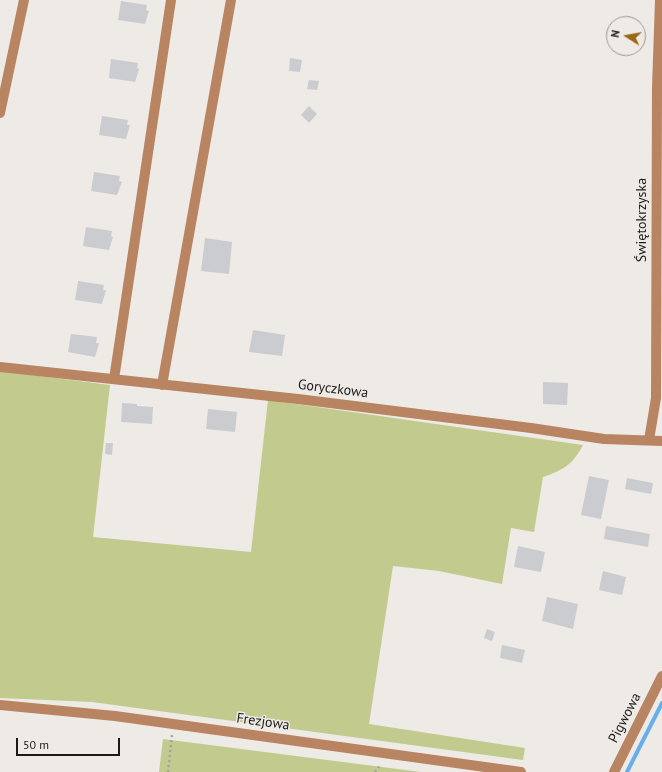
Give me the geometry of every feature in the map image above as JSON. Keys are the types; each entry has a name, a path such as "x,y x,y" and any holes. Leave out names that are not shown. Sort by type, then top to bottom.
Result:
{"street":[{"path":"0,113 24,0"},
{"path":"114,380 171,0"},
{"path":"162,385 232,0"},
{"name":"Świętokrzyska","path":"649,440 656,398 656,88 660,0"},
{"name":"Goryczkowa","path":"0,367 313,401 524,427 604,439 662,441"},
{"name":"Pigwowa","path":"614,772 662,676"},
{"name":"Frezjowa","path":"0,705 173,724 521,772"}],"path":[{"path":"168,772 173,724"}],"green space":[{"path":"0,371 110,385 93,537 251,552 268,400 583,445 567,466 557,472 543,477 534,532 511,528 502,584 439,571 393,566 369,724 525,748 523,760 92,702 0,698"},
{"path":"163,739 421,772 159,772"}],"building":[{"path":"121,1 147,5 146,10 149,11 145,24 118,20"},
{"path":"290,58 302,60 300,72 289,71"},
{"path":"111,59 138,63 137,68 139,69 135,82 109,78"},
{"path":"309,80 319,81 317,90 307,89"},
{"path":"309,106 317,114 309,123 301,115"},
{"path":"102,116 128,120 127,125 130,125 126,139 99,135"},
{"path":"94,172 120,176 119,181 122,182 117,195 91,191"},
{"path":"86,227 112,231 111,236 113,237 109,250 83,246"},
{"path":"205,238 232,242 229,274 201,271"},
{"path":"78,281 104,285 103,290 106,290 102,304 75,300"},
{"path":"253,330 285,335 282,356 249,352"},
{"path":"71,334 97,337 96,343 99,343 95,357 68,352"},
{"path":"543,382 568,383 567,405 543,404"},
{"path":"122,403 153,407 152,424 121,422"},
{"path":"208,409 237,412 235,432 206,429"},
{"path":"106,443 113,443 112,455 105,454"},
{"path":"589,476 609,480 601,519 581,515"},
{"path":"627,478 653,483 651,494 625,489"},
{"path":"606,526 650,534 648,547 604,539"},
{"path":"518,546 545,552 541,572 514,567"},
{"path":"603,571 626,577 622,595 599,590"},
{"path":"547,597 578,604 573,629 542,621"},
{"path":"487,629 495,632 492,641 484,638"},
{"path":"502,645 525,650 522,663 500,658"}],"waterway":[{"path":"627,772 662,703"}]}
